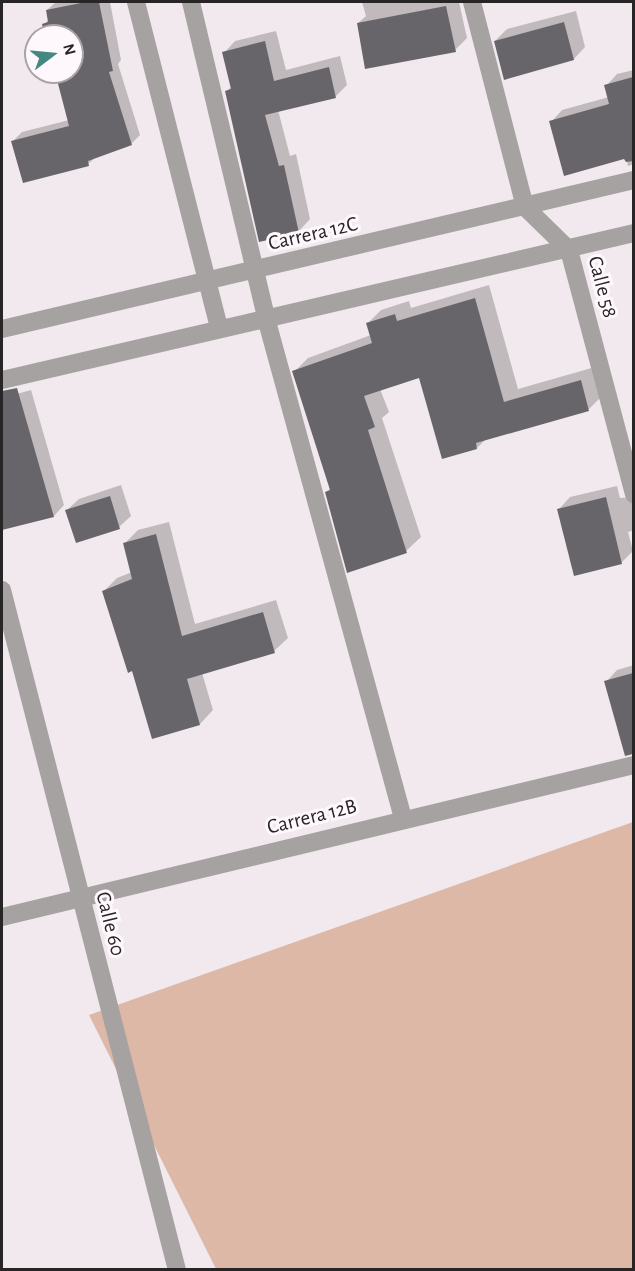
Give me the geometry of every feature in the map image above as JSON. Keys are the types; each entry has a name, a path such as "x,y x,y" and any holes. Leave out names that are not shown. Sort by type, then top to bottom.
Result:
{"street":[{"path":"136,2 219,328"},
{"path":"190,2 266,318 403,818"},
{"path":"472,2 525,207"},
{"name":"Carrera 12C","path":"2,329 633,180"},
{"name":"Calle 58","path":"525,207 569,250 633,495"},
{"path":"2,380 219,328 569,250 633,233"},
{"name":"Calle 60","path":"2,590 177,1269"},
{"name":"Carrera 12B","path":"2,917 403,818 633,765"}],"shaded area":[{"path":"633,822 633,1269 216,1269 89,1015"}],"building":[{"path":"86,2 99,2 113,71 109,72 132,145 88,161 89,166 23,183 11,141 69,126 58,84 84,84 84,24 42,24 48,22 46,10"},
{"path":"446,6 456,52 365,69 357,23"},
{"path":"564,22 574,60 504,80 494,41"},
{"path":"265,41 274,81 329,67 336,98 265,115 279,166 284,165 299,233 259,242 225,91 231,89 222,52"},
{"path":"633,77 633,161 626,162 624,159 564,176 549,121 609,104 604,85"},
{"path":"475,298 504,402 581,380 589,411 476,443 477,449 442,459 419,378 364,396 375,427 368,430 407,553 347,573 325,492 330,490 292,371 372,343 366,323 395,314 397,321"},
{"path":"17,388 54,517 2,530 2,391"},
{"path":"110,496 120,529 76,543 65,510"},
{"path":"606,497 622,564 574,576 557,509"},
{"path":"156,534 182,636 263,612 275,653 187,679 200,725 152,739 132,671 128,673 102,591 132,579 123,543"},
{"path":"633,673 633,754 625,756 604,681"}]}
